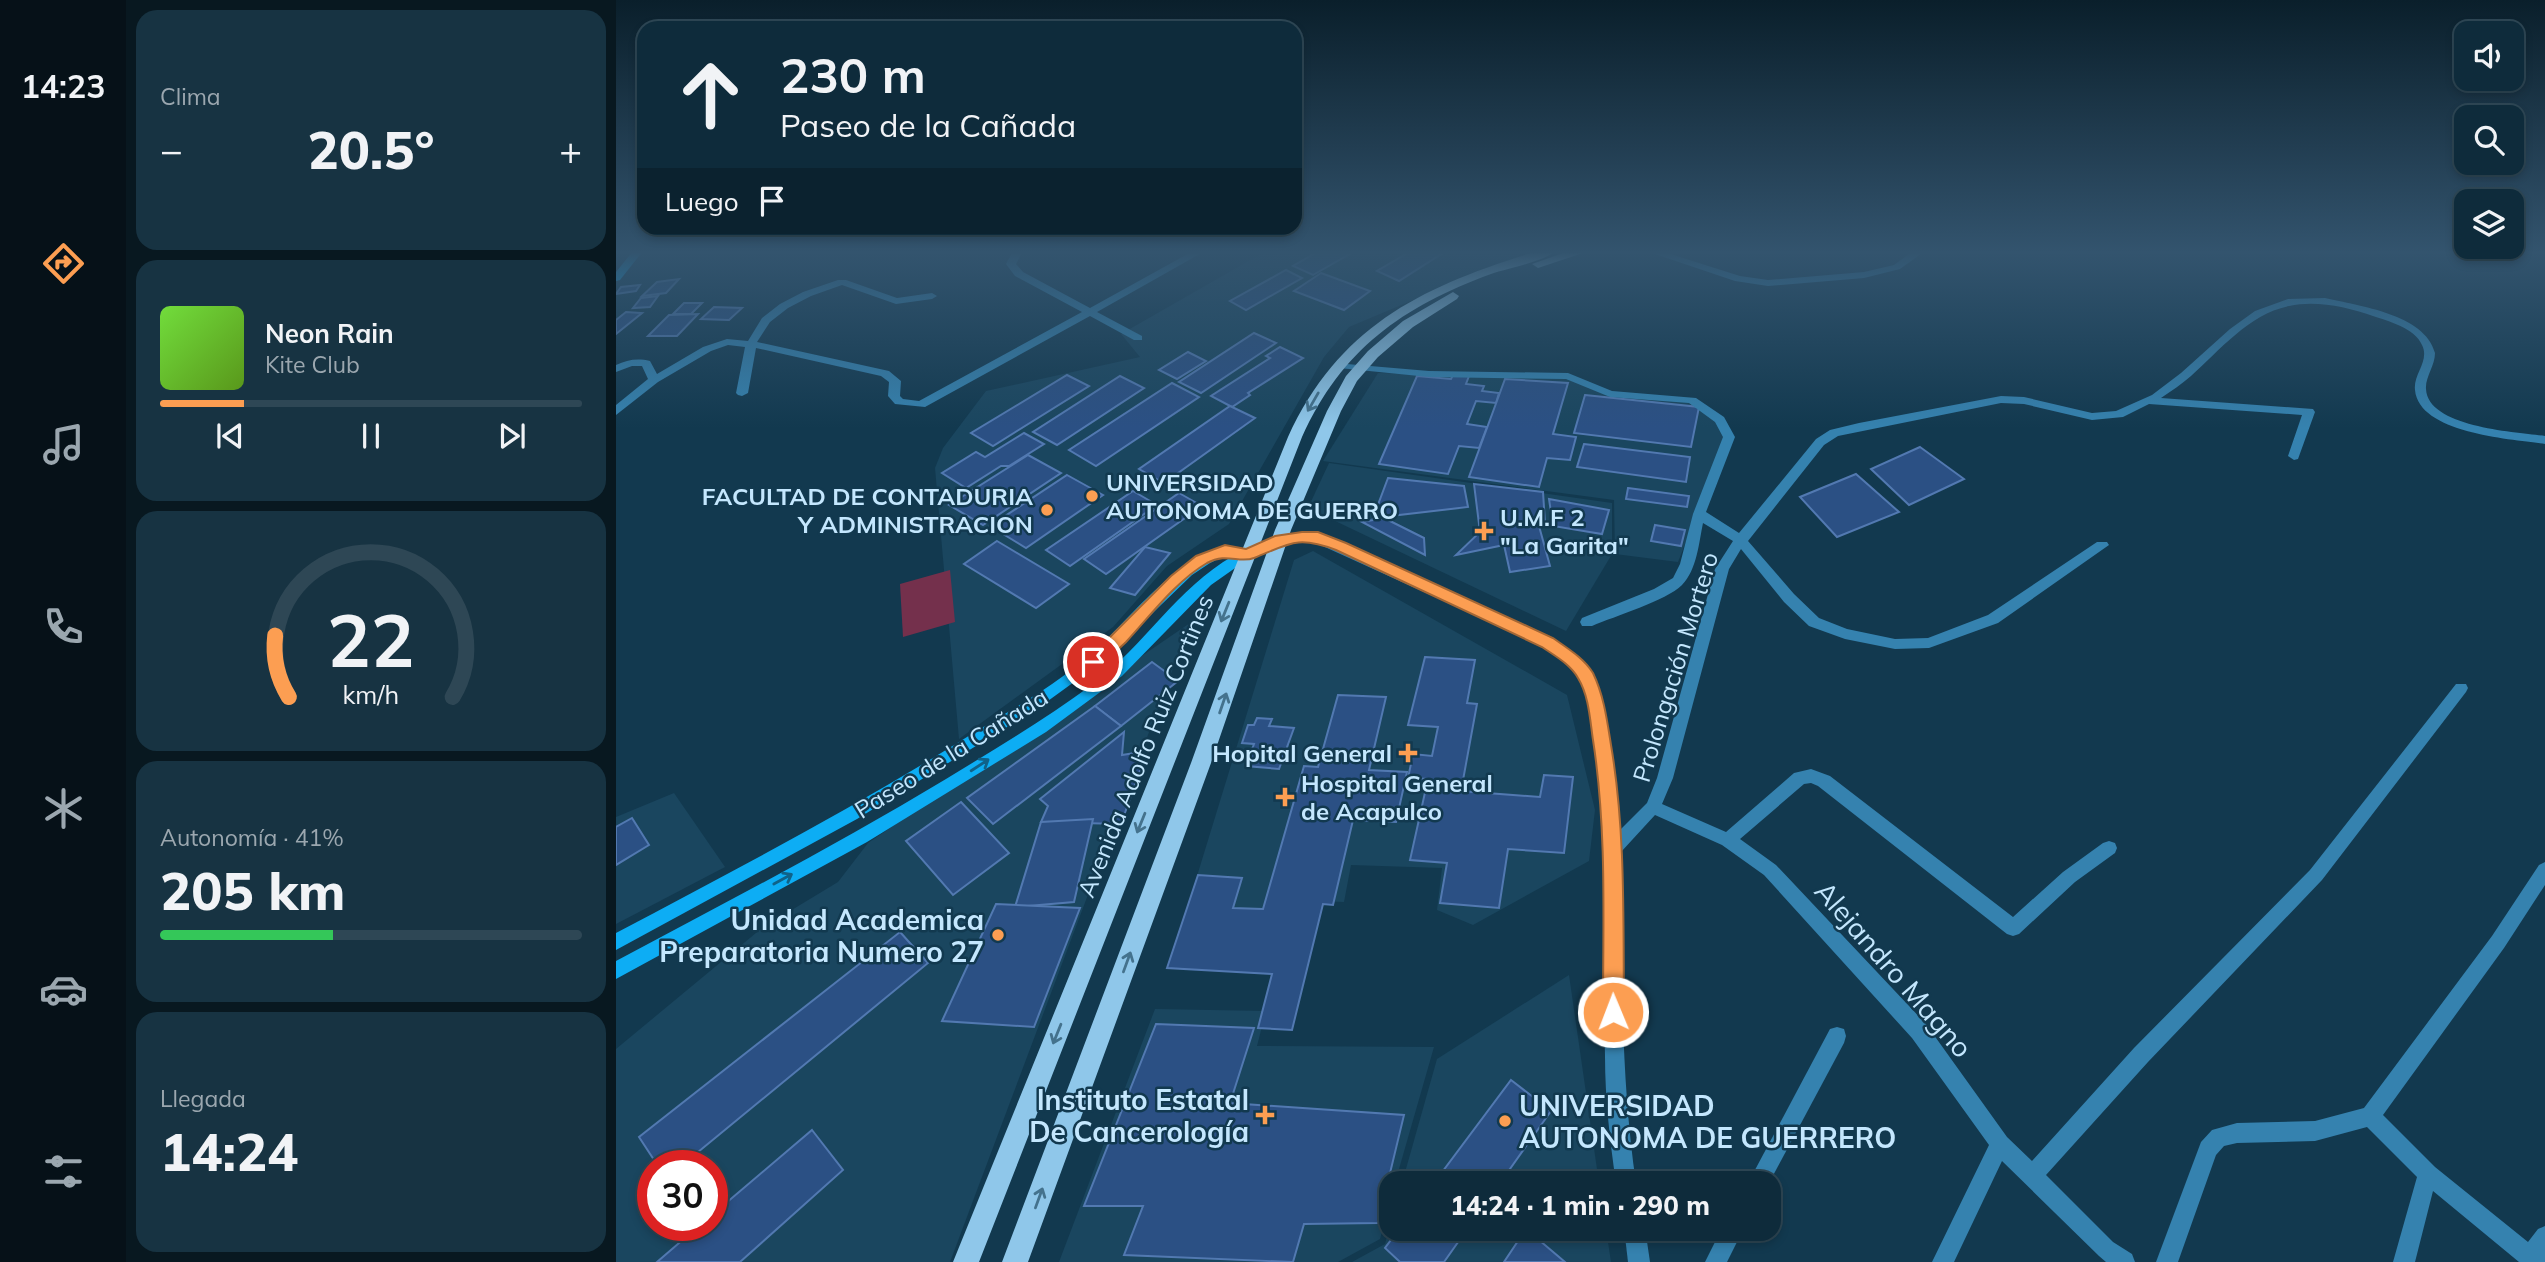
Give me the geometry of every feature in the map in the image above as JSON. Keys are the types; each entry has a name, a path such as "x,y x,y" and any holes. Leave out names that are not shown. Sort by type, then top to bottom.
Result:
{"main road":[{"name":"Avenida Adolfo Ruiz Cortines","path":"966,1262 1295,437 1312,402 1339,365 1376,330 1407,310"},
{"path":"1015,1262 1201,763 1280,539 1334,411 1360,368 1373,354 1408,324 1430,310"}],"street":[{"path":"742,393 751,344 766,320 779,310"},
{"path":"1083,310 1138,338"},
{"path":"616,411 654,380 717,344 727,342 751,344 885,373 895,381 894,396 899,402 922,405 1091,310"},
{"name":"Prolongación Mortero","path":"1613,849 1653,807 1665,778 1722,569 1741,540 1820,442 1833,433 1993,400 2025,400 2102,417 2118,415 2149,401 2183,379 2248,317 2262,310"},
{"name":"Prolongación Mortero","path":"2364,310 2416,332 2426,343 2430,354 2419,387 2421,397 2431,408 2450,421 2476,430 2545,440"},
{"path":"616,369 630,363 646,363 654,380"},
{"path":"1339,365 1429,374 1568,376 1610,394 1692,400 1720,420 1729,437 1699,514 1687,564 1678,581 1659,593 1587,622"},
{"path":"2149,401 2309,412 2294,456"},
{"path":"1699,514 1741,540 1789,598 1814,622 1845,634 1895,644 1928,643 1993,619 2102,545"},
{"path":"1248,554 1280,539 1318,538 1536,637 1569,657 1585,674 1595,700 1605,762 1613,849 1614,1058 1624,1171"},
{"name":"Paseo de la Cañada","path":"616,942 811,838 952,755 1078,673 1107,651 1176,580 1201,559 1225,551 1248,554"},
{"name":"Paseo de la Cañada","path":"616,970 954,782 1086,696 1123,668 1219,570 1248,554"},
{"path":"2033,1174 2141,1055 2316,875 2461,688"},
{"path":"1728,840 1800,778 1811,776 1824,781 2013,928 2069,877 2109,848"},
{"name":"Alejandro Magno","path":"1653,807 1728,840 1770,870 1919,1031 2000,1143 2106,1249 2124,1262"},
{"path":"2167,1262 2208,1149 2219,1137 2236,1133 2315,1131 2371,1116 2498,942 2545,870"},
{"path":"1764,1171 1837,1036"},
{"path":"2371,1116 2428,1174 2533,1260 2545,1236"},
{"path":"1943,1262 2000,1143"},
{"path":"2404,1262 2428,1174"},
{"path":"1636,1241 1639,1262"},
{"path":"1716,1262 1727,1241"}],"shaded area":[{"name":"UNIVERSIDAD AUTONOMA DE GUERRO","path":"1163,310 1390,310 1349,327 1324,357 1229,524 1167,566 1113,627 959,739 935,468 943,448 986,391 1140,357 1121,334"},
{"path":"1378,373 1567,377 1609,396 1692,402 1718,420 1727,438 1678,562 1615,554 1614,500 1323,461"},
{"name":"U.M.F 2 \"La Garita\"","path":"1329,463 1612,503 1612,554 1566,631 1308,508"},
{"name":"Hopital General","path":"1313,551 1567,695 1595,810 1589,861 1473,925 1437,910 1442,868 1351,865 1344,902 1318,901 1298,956 1174,951 1294,560"},
{"path":"950,570 955,622 903,637 900,584"},
{"path":"1190,623 950,1262 616,1262 616,1049 762,928 838,882 868,843"},
{"path":"674,793 725,867 616,924 616,817"},
{"name":"UNIVERSIDAD AUTONOMA DE GUERRERO","path":"1569,975 1597,1171 1405,1171 1437,1059"},
{"name":"Instituto Estatal De Cancerología","path":"1155,1009 1266,1011 1257,1046 1434,1047 1398,1171 1379,1171 1379,1240 1338,1262 1059,1262"},
{"path":"1386,1241 1608,1241 1611,1262 1352,1262 1385,1244"}],"building":[{"path":"677,310 695,310 691,314 673,314"},
{"path":"711,310 740,310 729,320 701,319"},
{"path":"626,312 642,313 616,334 616,320"},
{"path":"698,314 677,336 648,336 669,315"},
{"path":"1254,333 1276,343 1201,393 1179,382"},
{"path":"1280,347 1303,358 1248,393 1250,395 1232,407 1211,396 1270,358 1266,356"},
{"path":"1188,352 1206,361 1177,379 1159,370"},
{"name":"FACULTAD DE CONTADURIA Y ADMINISTRACION","path":"1067,375 1089,386 993,446 971,433"},
{"path":"1453,375 1469,376 1466,384 1484,386 1482,391 1499,393 1496,403 1476,401 1467,424 1487,427 1479,448 1459,446 1448,474 1379,464 1417,376 1451,379"},
{"name":"FACULTAD DE CONTADURIA Y ADMINISTRACION","path":"1120,376 1144,388 1057,445 1033,432"},
{"path":"1505,379 1568,383 1553,434 1576,437 1570,460 1547,458 1539,487 1469,477"},
{"name":"FACULTAD DE CONTADURIA Y ADMINISTRACION","path":"1172,383 1199,397 1096,466 1069,450"},
{"path":"1585,395 1699,407 1691,447 1574,433"},
{"path":"1230,406 1255,418 1164,483 1139,469"},
{"name":"FACULTAD DE CONTADURIA Y ADMINISTRACION","path":"1024,433 1044,444 966,488 942,473 976,452 985,457"},
{"path":"1584,444 1690,457 1686,482 1577,467"},
{"path":"1920,447 1964,479 1909,505 1871,469"},
{"name":"FACULTAD DE CONTADURIA Y ADMINISTRACION","path":"1028,455 1061,473 983,525 949,505"},
{"path":"1856,474 1899,512 1837,537 1800,497"},
{"name":"FACULTAD DE CONTADURIA Y ADMINISTRACION","path":"1067,475 1103,495 1026,548 990,526"},
{"path":"1388,478 1464,486 1468,507 1373,518"},
{"path":"1474,484 1543,492 1545,523 1539,526 1550,566 1510,572 1504,545 1456,555 1480,532"},
{"path":"1628,488 1689,496 1687,507 1626,499"},
{"name":"FACULTAD DE CONTADURIA Y ADMINISTRACION","path":"1133,491 1157,505 1070,566 1046,550"},
{"name":"FACULTAD DE CONTADURIA Y ADMINISTRACION","path":"1179,493 1202,506 1106,574 1084,559"},
{"path":"1549,499 1609,510 1602,534 1553,526"},
{"path":"1384,518 1424,538 1425,555 1362,522"},
{"path":"1655,525 1685,530 1681,546 1651,541"},
{"name":"FACULTAD DE CONTADURIA Y ADMINISTRACION","path":"997,541 1069,584 1036,608 964,564"},
{"path":"1145,547 1170,553 1135,595 1110,588"},
{"path":"1425,657 1475,660 1467,703 1477,704 1461,791 1540,797 1544,775 1573,777 1564,853 1508,849 1499,908 1440,903 1447,863 1410,860 1428,779 1408,778 1413,754 1432,756 1438,727 1408,725"},
{"path":"1152,662 1178,681 1121,726 1095,706"},
{"path":"1338,695 1386,697 1369,770 1407,772 1396,822 1353,820 1333,905 1323,904 1292,1030 1258,1028 1272,974 1167,968 1198,875 1242,878 1233,908 1263,909 1304,766 1318,767"},
{"path":"1095,706 1121,726 993,824 967,798"},
{"path":"1257,718 1272,719 1269,726 1294,728 1279,769 1246,766 1254,744 1242,743 1248,725 1254,725"},
{"path":"1124,732 1122,755 1147,751 1121,824 1041,822 1048,806 1040,799"},
{"path":"961,802 1009,853 953,895 906,841"},
{"path":"632,818 649,845 616,865 616,827"},
{"path":"1093,819 1074,902 1015,907 1041,822"},
{"path":"996,904 1080,908 1034,1027 942,1021"},
{"path":"900,932 928,963 700,1150 648,1150 639,1137"},
{"name":"Instituto Estatal De Cancerología","path":"1156,1024 1254,1028 1230,1103 1404,1115 1391,1171 1379,1171 1378,1223 1304,1224 1293,1262 1124,1255 1143,1206 1084,1206"},
{"path":"1511,1080 1551,1111 1508,1171 1443,1171"},
{"path":"812,1130 843,1170 740,1262 657,1262 681,1241 728,1241 728,1201"},
{"path":"1390,1241 1459,1241 1444,1262 1400,1262 1385,1248"},
{"path":"1518,1241 1540,1241 1565,1262 1504,1262"}],"place":[{"name":"UNIVERSIDAD AUTONOMA DE GUERRO","path":"1092,496"},
{"name":"FACULTAD DE CONTADURIA Y ADMINISTRACION","path":"1047,510"},
{"name":"U.M.F 2 \"La Garita\"","path":"1484,531"},
{"name":"Hopital General","path":"1408,753"},
{"name":"Hospital General de Acapulco","path":"1285,797"},
{"name":"Unidad Academica Preparatoria Numero 27","path":"998,935"},
{"name":"Instituto Estatal De Cancerología","path":"1265,1115"},
{"name":"UNIVERSIDAD AUTONOMA DE GUERRERO","path":"1505,1121"}],"route":[{"path":"1093,662 1201,559 1225,551 1248,554 1280,539 1302,537 1318,538 1341,547 1548,642 1569,657 1585,674 1595,700 1605,762 1613,849 1613,1012"}]}
